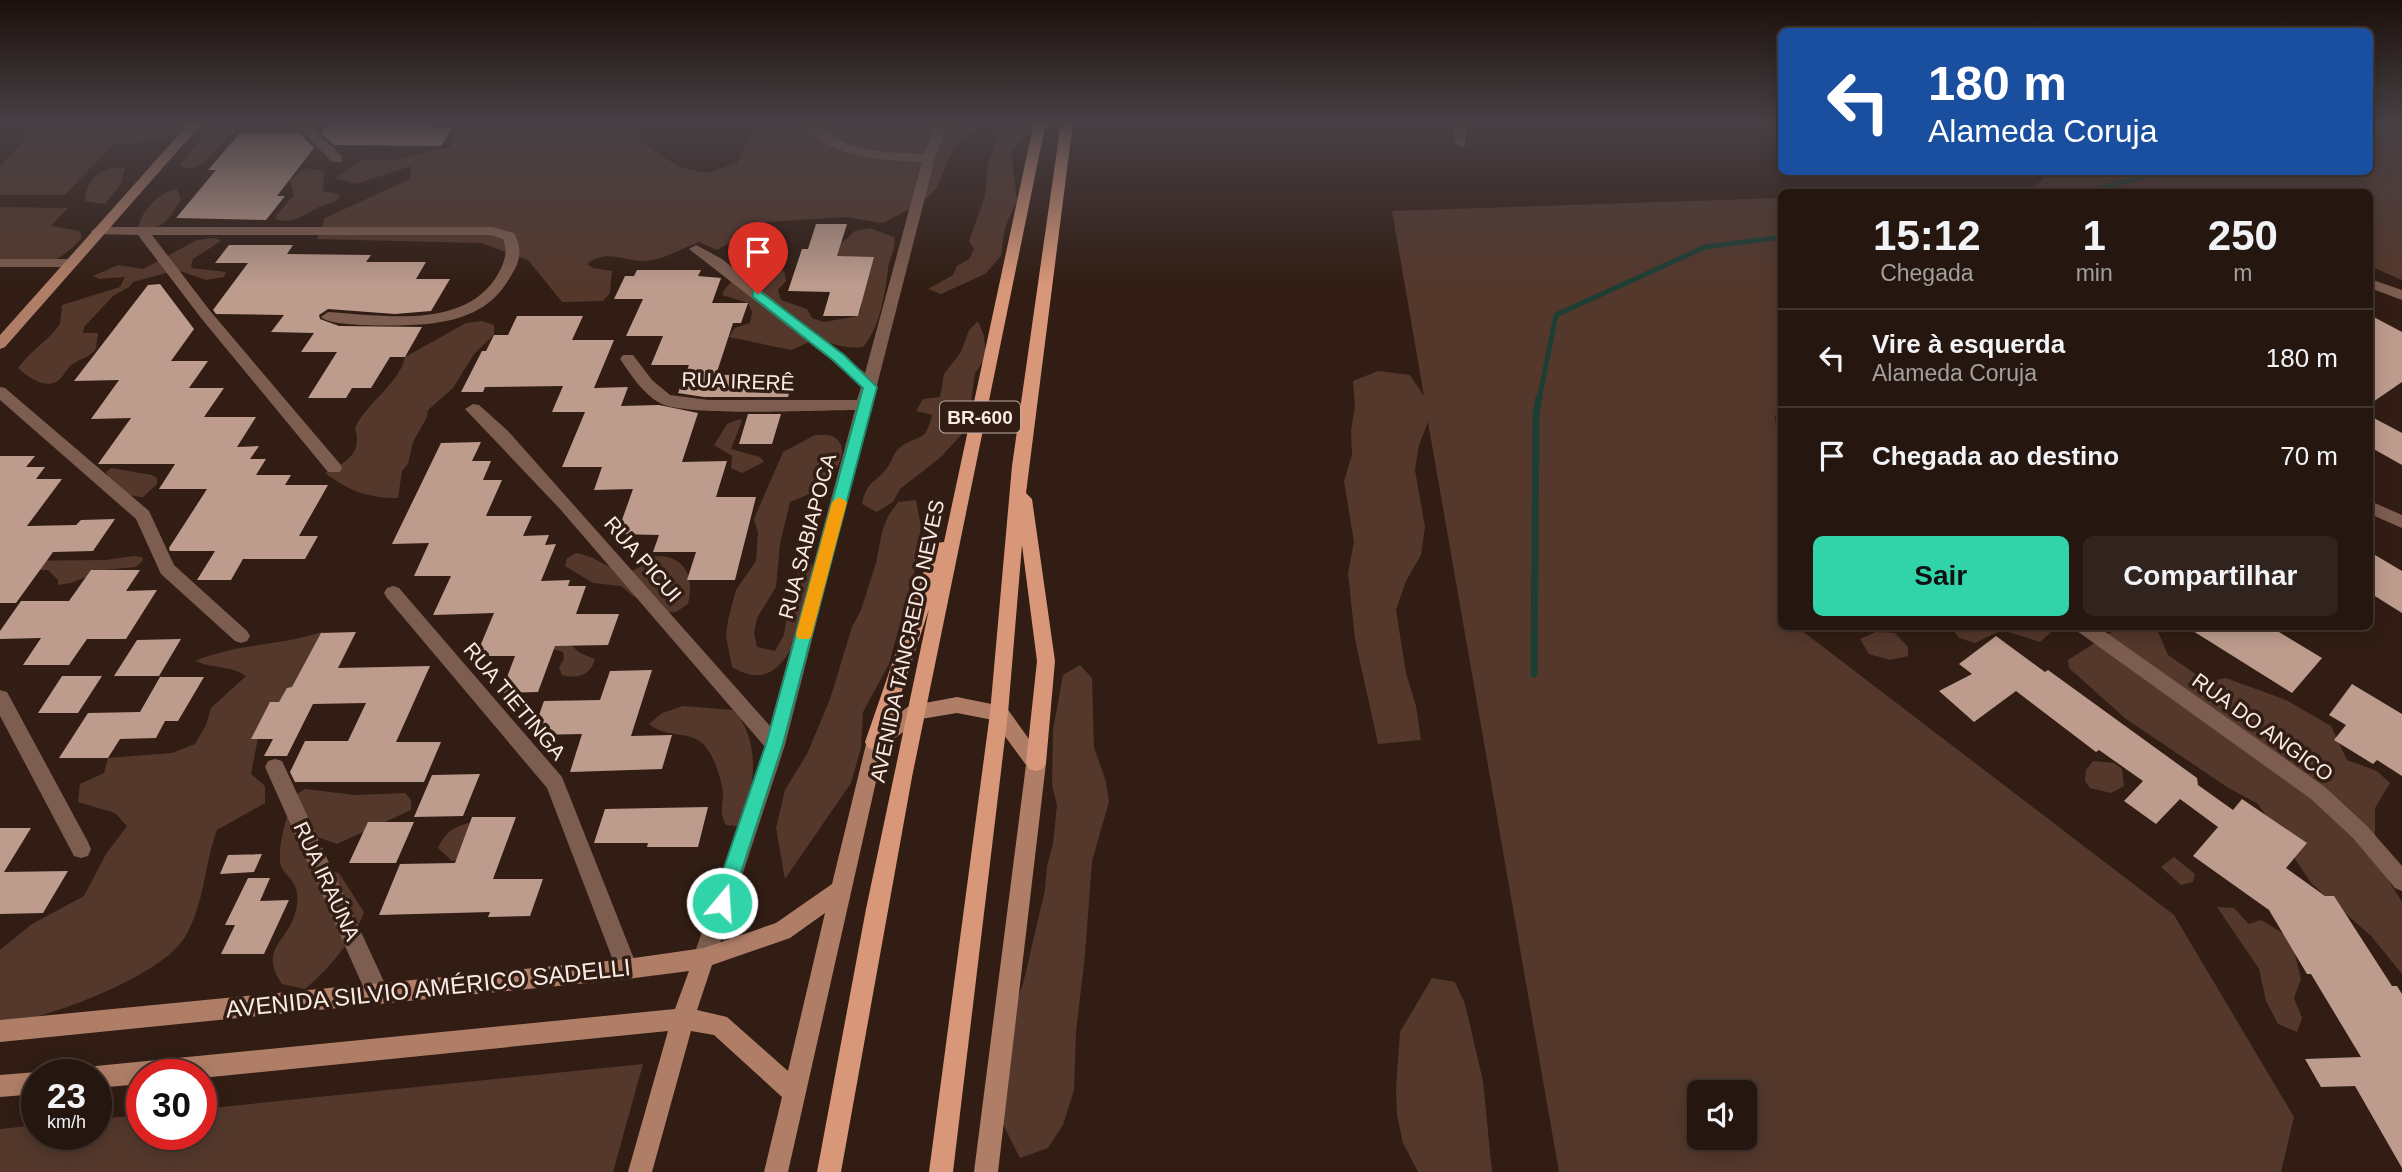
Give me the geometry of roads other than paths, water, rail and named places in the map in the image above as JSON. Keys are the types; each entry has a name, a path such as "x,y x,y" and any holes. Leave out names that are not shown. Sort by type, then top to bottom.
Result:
{"main road":[{"path":"0,344 147,177"},
{"name":"AVENIDA TANCREDO NEVES","path":"829,1172 916,712 1029,177"},
{"name":"BR-600","path":"941,1172 999,713 1020,466 1060,177"},
{"path":"986,1172 1046,661 1020,466"},
{"path":"776,1172 875,742 968,468"},
{"path":"875,742 916,712 957,705 999,713 1036,762"},
{"name":"AVENIDA SILVIO AMÉRICO SADELLI","path":"0,1031 627,969 704,958 782,931 839,891"},
{"path":"640,1172 683,1018 704,958"},
{"path":"112,1075 683,1018 719,1026 796,1094"},
{"path":"0,1086 21,1084"}],"street":[{"name":"RUA SABIAPOCA","path":"704,958 775,744 924,177"},
{"path":"98,231 466,230 492,231 509,236 514,245 512,261 502,282 478,305 450,316 414,320 328,317"},
{"path":"143,232 206,315 334,468"},
{"path":"696,249 717,262 839,358 870,387"},
{"path":"0,263 70,263"},
{"path":"2373,284 2402,295"},
{"name":"RUA IRERÊ","path":"628,359 647,384 666,400 708,405 865,405"},
{"path":"0,392 143,515 167,569 242,636"},
{"name":"RUA PICUI","path":"473,409 502,435 566,505 775,744"},
{"path":"2373,508 2402,522"},
{"name":"RUA TIETINGA","path":"393,593 555,783 627,969"},
{"name":"RUA DO ANGICO","path":"2089,630 2318,793 2360,832 2402,881"},
{"path":"0,698 82,849"},
{"name":"RUA IRAÚNA","path":"275,767 378,994"}],"waterway":[{"path":"2098,189 2145,177"},
{"path":"1539,400 1556,315 1705,247 1778,238"},
{"path":"1534,674 1536,414 1539,398"}]}
